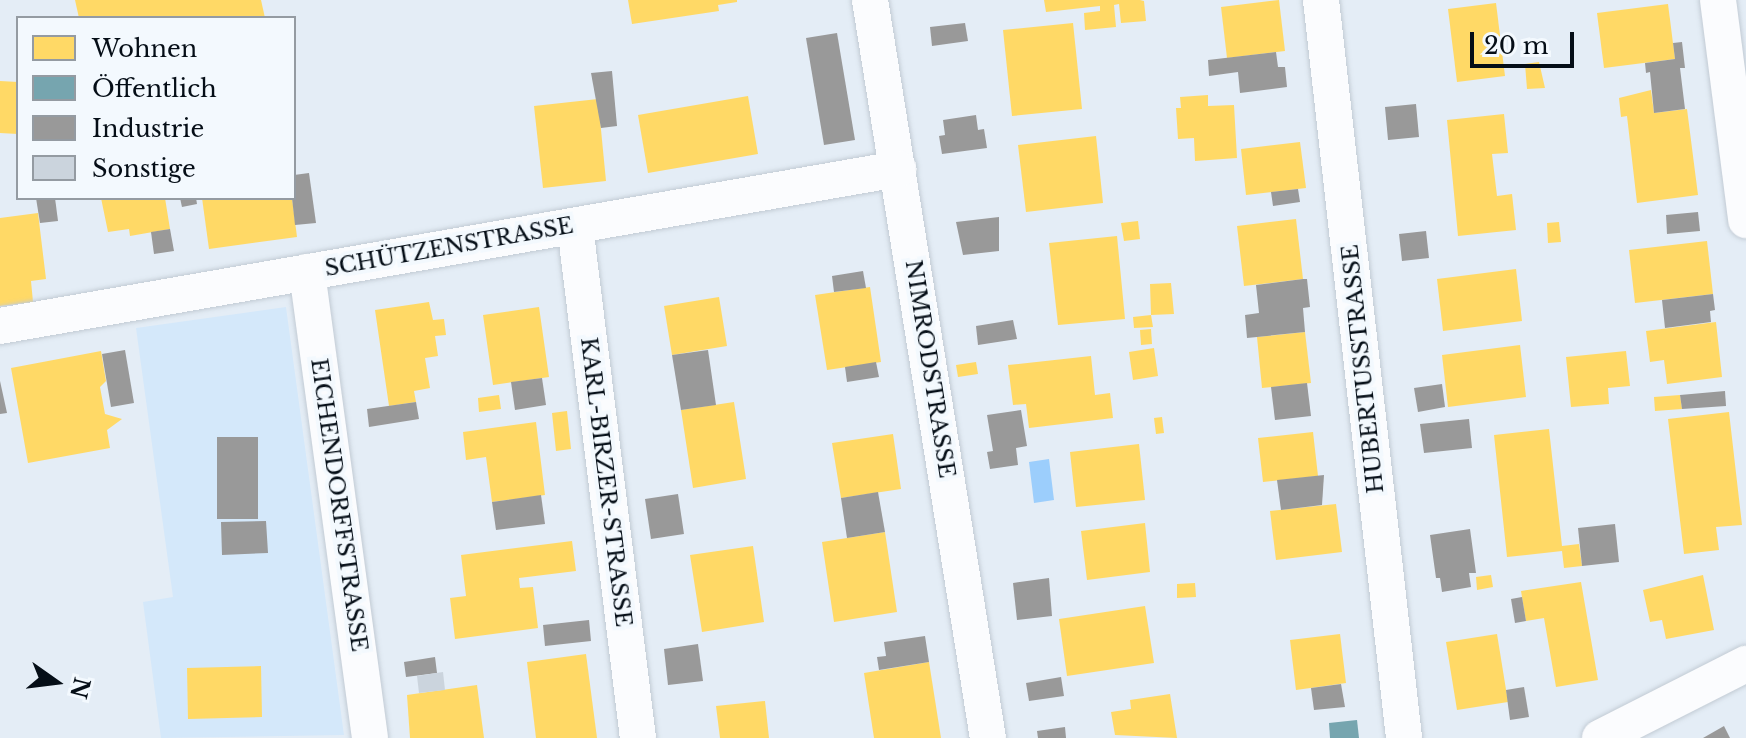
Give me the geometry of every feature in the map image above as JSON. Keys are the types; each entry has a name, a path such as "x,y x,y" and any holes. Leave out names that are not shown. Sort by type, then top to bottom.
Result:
{"street":[{"name":"NIMRODSTRASSE","path":"870,0 988,738"},
{"name":"HUBERTUSSTRASSE","path":"1321,0 1404,738"},
{"path":"1718,0 1746,220"},
{"name":"SCHÜTZENSTRASSE","path":"0,326 898,169"},
{"name":"KARL-BIRZER-STRASSE","path":"575,226 638,738"},
{"name":"EICHENDORFFSTRASSE","path":"307,272 370,738"},
{"path":"1600,738 1746,664"}],"shaded area":[{"path":"286,307 344,735 161,738 143,602 173,597 136,328"}],"water":[{"path":"1049,459 1054,500 1034,503 1029,462"}],"building: Wohnen":[{"path":"75,0 261,0 265,16 79,16"},
{"path":"628,0 737,2 718,5 719,11 632,24"},
{"path":"1044,0 1140,0 1144,1 1146,21 1121,23 1119,4 1114,5 1116,27 1085,30 1084,13 1100,11 1100,6 1046,12"},
{"path":"1279,0 1285,51 1227,58 1221,7"},
{"path":"1496,3 1505,76 1457,82 1448,9"},
{"path":"1668,4 1675,59 1604,68 1597,13"},
{"path":"1073,23 1082,109 1012,116 1003,30"},
{"path":"1539,62 1545,88 1527,89 1525,64"},
{"path":"0,81 16,82 16,134 0,133"},
{"path":"1651,90 1654,113 1687,109 1698,195 1637,203 1627,116 1621,117 1619,98"},
{"path":"1208,95 1208,106 1234,105 1237,158 1195,161 1194,138 1178,139 1176,108 1181,108 1180,97"},
{"path":"748,96 758,154 648,173 638,115"},
{"path":"598,99 606,181 543,188 534,106"},
{"path":"1504,114 1508,153 1492,154 1497,196 1512,194 1516,230 1458,236 1447,120"},
{"path":"1096,136 1103,203 1026,212 1018,145"},
{"path":"1300,142 1306,188 1246,195 1241,149"},
{"path":"101,200 165,200 170,229 130,236 129,229 108,232"},
{"path":"202,200 292,200 297,237 209,249"},
{"path":"38,213 46,279 31,281 33,302 0,306 0,218"},
{"path":"1296,219 1303,279 1244,286 1237,226"},
{"path":"1138,221 1140,239 1124,241 1121,223"},
{"path":"1559,222 1561,242 1548,243 1547,223"},
{"path":"1117,236 1125,319 1058,325 1049,243"},
{"path":"1707,241 1713,294 1635,303 1629,250"},
{"path":"1516,269 1522,321 1443,331 1437,279"},
{"path":"1171,283 1174,314 1151,315 1150,284"},
{"path":"870,287 881,362 827,370 815,295"},
{"path":"719,297 727,346 672,355 664,306"},
{"path":"429,302 433,320 444,319 446,335 435,336 438,356 425,358 430,388 414,391 416,402 389,406 375,310"},
{"path":"539,307 549,377 493,385 483,315"},
{"path":"1151,315 1153,327 1134,328 1133,317"},
{"path":"1716,322 1722,377 1667,384 1664,360 1650,362 1646,331"},
{"path":"1151,329 1152,344 1141,345 1140,330"},
{"path":"1305,332 1311,383 1262,388 1257,337"},
{"path":"1520,345 1526,397 1448,407 1442,355"},
{"path":"1154,348 1158,376 1133,380 1129,352"},
{"path":"101,351 106,381 100,387 105,414 122,419 107,430 110,448 28,463 11,368"},
{"path":"1626,351 1630,386 1608,388 1609,404 1571,407 1566,357"},
{"path":"1091,356 1095,395 1110,393 1113,418 1029,428 1026,404 1013,405 1008,365"},
{"path":"976,362 978,374 958,377 956,365"},
{"path":"499,395 501,409 479,412 478,398"},
{"path":"1680,395 1682,409 1655,411 1654,397"},
{"path":"734,402 746,479 693,488 681,410"},
{"path":"567,411 571,449 556,451 552,413"},
{"path":"1729,412 1742,525 1716,527 1719,550 1684,554 1668,419"},
{"path":"1162,417 1164,433 1156,434 1154,418"},
{"path":"536,422 545,495 492,502 486,457 466,460 463,432"},
{"path":"1549,429 1562,546 1579,544 1582,566 1564,568 1562,551 1507,557 1494,435"},
{"path":"1313,432 1318,476 1263,482 1258,438"},
{"path":"893,434 901,489 841,498 832,443"},
{"path":"1139,444 1145,500 1076,507 1070,452"},
{"path":"1336,504 1342,552 1276,560 1270,511"},
{"path":"1145,523 1150,572 1087,580 1081,531"},
{"path":"885,532 897,612 834,622 822,542"},
{"path":"572,541 576,571 519,578 520,588 533,587 538,628 455,639 450,598 466,596 461,555"},
{"path":"753,546 764,622 702,632 690,555"},
{"path":"1491,575 1493,587 1477,590 1476,577"},
{"path":"1703,575 1714,630 1666,639 1662,620 1650,622 1643,590"},
{"path":"1581,582 1598,680 1556,687 1544,618 1526,621 1521,591"},
{"path":"1195,583 1196,597 1177,598 1177,584"},
{"path":"1145,606 1154,663 1067,676 1059,619"},
{"path":"1340,634 1346,683 1296,690 1290,640"},
{"path":"1497,634 1508,702 1457,710 1446,642"},
{"path":"586,654 597,738 536,738 527,662"},
{"path":"929,662 941,738 874,738 864,673"},
{"path":"261,666 262,717 188,719 187,668"},
{"path":"477,685 484,738 410,738 407,695"},
{"path":"1170,694 1177,738 1115,735 1111,712 1131,709 1130,700"},
{"path":"765,701 769,738 720,738 716,706"}],"building: Öffentlich":[{"path":"1357,720 1359,738 1330,738 1329,723"}],"building: Industrie":[{"path":"965,23 968,41 932,46 930,27"},
{"path":"837,33 855,140 824,145 806,38"},
{"path":"1682,42 1685,68 1680,68 1685,109 1654,113 1650,72 1646,73 1645,63 1675,59 1673,43"},
{"path":"1276,52 1278,67 1285,67 1287,87 1240,93 1238,72 1209,76 1208,60"},
{"path":"612,71 617,126 601,128 591,73"},
{"path":"1416,104 1419,137 1388,140 1385,107"},
{"path":"976,115 978,130 984,129 987,148 942,154 939,136 945,135 943,120"},
{"path":"309,173 316,223 295,225 292,200 296,200 296,175"},
{"path":"1298,189 1300,202 1273,206 1271,192"},
{"path":"36,200 55,200 58,221 40,223"},
{"path":"180,200 196,200 197,204 182,207"},
{"path":"1698,212 1700,231 1667,234 1666,215"},
{"path":"999,217 999,251 963,255 956,222"},
{"path":"170,229 174,251 154,254 151,232"},
{"path":"1426,231 1429,258 1402,261 1399,234"},
{"path":"863,271 866,288 834,292 832,276"},
{"path":"1307,279 1310,307 1303,308 1305,332 1247,338 1245,315 1259,313 1256,285"},
{"path":"1713,294 1715,310 1710,311 1711,322 1665,328 1662,300"},
{"path":"1013,320 1017,339 978,345 976,326"},
{"path":"125,350 134,403 111,407 102,354"},
{"path":"708,350 716,405 681,410 672,355"},
{"path":"876,362 879,377 847,382 845,367"},
{"path":"542,378 546,405 515,410 511,382"},
{"path":"0,381 7,413 0,414"},
{"path":"1307,383 1311,416 1275,420 1271,387"},
{"path":"1442,384 1445,407 1418,412 1414,388"},
{"path":"1725,391 1726,406 1682,409 1680,395"},
{"path":"416,402 419,419 369,427 367,409"},
{"path":"1021,410 1027,446 1016,448 1018,465 990,469 987,452 993,451 987,415"},
{"path":"1469,419 1472,448 1424,453 1420,424"},
{"path":"217,437 258,437 258,519 217,519"},
{"path":"1324,475 1322,505 1281,510 1277,480"},
{"path":"878,492 885,532 847,538 841,498"},
{"path":"678,494 684,534 651,539 645,499"},
{"path":"541,495 545,524 496,530 492,502"},
{"path":"266,521 268,553 222,555 221,522"},
{"path":"1615,524 1619,562 1582,566 1578,528"},
{"path":"1470,529 1476,573 1469,573 1471,587 1442,592 1440,578 1436,578 1430,535"},
{"path":"1049,578 1052,616 1017,620 1013,583"},
{"path":"1522,597 1526,621 1515,623 1511,599"},
{"path":"589,620 591,641 545,646 543,625"},
{"path":"925,636 929,662 879,670 877,657 886,656 884,642"},
{"path":"698,644 703,681 668,685 664,649"},
{"path":"435,657 437,673 406,677 404,662"},
{"path":"1061,677 1064,696 1029,701 1026,683"},
{"path":"1341,684 1345,707 1314,710 1311,688"},
{"path":"1524,687 1529,717 1510,720 1506,690"},
{"path":"1724,726 1730,738 1703,738"},
{"path":"1065,727 1066,738 1038,738 1037,731"}],"building: Sonstige":[{"path":"443,672 445,690 419,693 417,676"}]}
